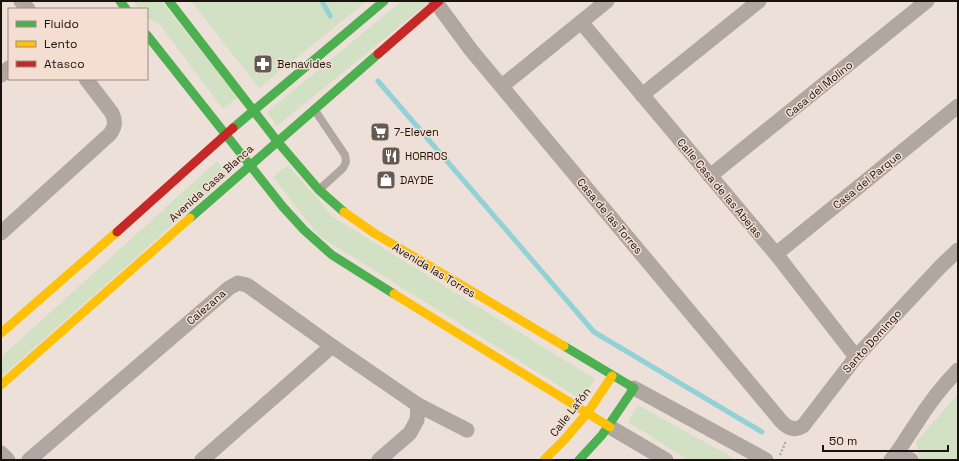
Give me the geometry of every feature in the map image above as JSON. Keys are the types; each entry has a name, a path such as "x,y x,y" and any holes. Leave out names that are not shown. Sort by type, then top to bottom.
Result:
{"street":[{"name":"Avenida las Torres","path":"169,1 277,141 319,190 337,206 374,233 612,376 766,460"},
{"path":"1,333 253,110 384,1"},
{"path":"502,86 607,1"},
{"path":"642,95 759,1"},
{"name":"Casa del Molino","path":"710,176 927,1"},
{"name":"Casa de las Torres","path":"437,2 471,50 781,421 788,427"},
{"name":"Avenida Casa Blanca","path":"1,385 437,2"},
{"name":"Calle Casa de las Abejas","path":"581,22 776,254 856,357"},
{"path":"148,36 226,134 249,166 304,230 332,255 451,330 666,460"},
{"path":"1,233 110,134 114,128 115,120 112,113 87,80"},
{"name":"Casa del Parque","path":"776,254 958,106"},
{"name":"Santo Domingo","path":"788,427 798,428 803,426 856,357 940,267 958,250"},
{"name":"Calezana","path":"29,460 229,288 238,283 247,285 418,405 467,430"},
{"path":"202,460 332,346"},
{"path":"900,458 929,404 947,381 958,370"},
{"name":"Calle Lafón","path":"544,460 564,440 588,412 612,376"},
{"path":"579,460 610,427 634,388"},
{"path":"379,460 410,433 417,420 418,405"},
{"path":"1,453 8,460"}],"lane":[{"path":"314,109 345,155 346,162 343,168 319,190"}],"green space":[{"path":"133,1 161,1 238,97 223,109 161,26 148,18 148,8 138,8"},
{"path":"191,1 367,1 259,88"},
{"path":"402,1 425,1 427,4 277,126 267,112"},
{"path":"217,161 229,175 1,377 1,357"},
{"path":"288,165 333,217 595,379 582,400 319,236 273,177"},
{"path":"958,394 958,460 919,459 916,442"},
{"path":"638,405 737,460 688,460 628,422"}],"waterway":[{"path":"322,1 330,16"},
{"path":"378,81 594,332 762,432"}],"traffic: fast":[{"path":"120,1 125,8"},
{"path":"169,1 277,141 319,190 344,212"},
{"path":"233,128 384,1"},
{"path":"148,36 283,207 304,230 332,255 394,294"},
{"path":"190,218 378,54"},
{"path":"564,346 634,388 602,435 579,460"}],"traffic: slow":[{"path":"344,212 374,233 564,346"},
{"path":"1,385 190,218"},
{"path":"1,333 117,232"},
{"path":"394,294 610,427"},
{"path":"544,460 564,440 588,412 612,376"}],"traffic: jam":[{"path":"378,54 439,1"},
{"path":"117,232 233,128"}],"place":[{"name":"Benavides","path":"263,64"},
{"name":"7-Eleven","path":"380,132"},
{"name":"HORROS","path":"391,156"},
{"name":"DAYDE","path":"386,180"}]}
